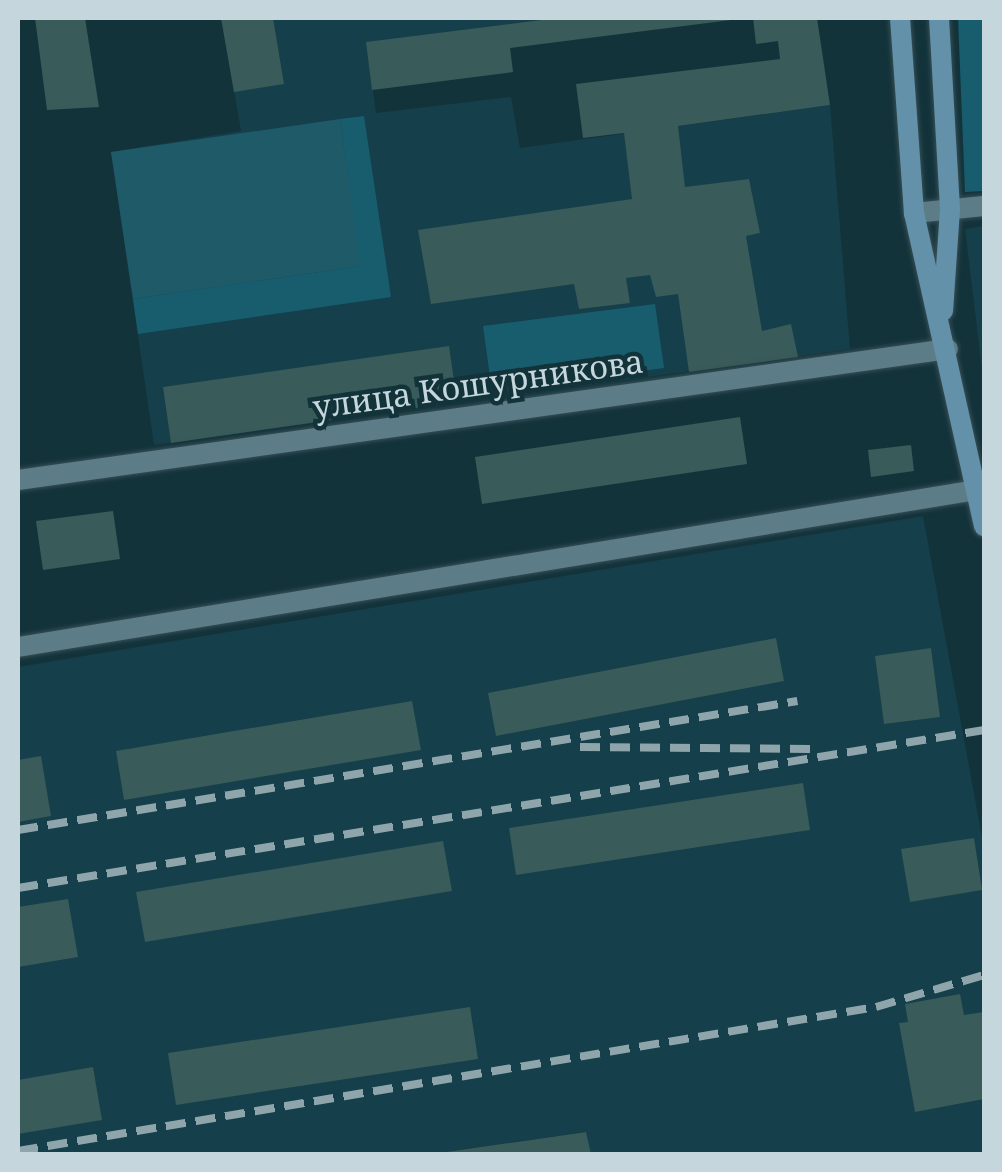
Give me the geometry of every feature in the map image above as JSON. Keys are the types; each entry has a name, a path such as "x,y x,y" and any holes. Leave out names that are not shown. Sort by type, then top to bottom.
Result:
{"main road":[{"path":"900,18 914,213 948,349 984,526"},
{"path":"939,18 950,209 942,323"}],"street":[{"path":"914,213 984,206"},
{"name":"улица Кошурникова","path":"18,480 948,349"},
{"path":"18,647 977,490"}],"shaded area":[{"path":"221,18 711,18 510,48 513,72 373,90 376,113 511,97 520,148 830,105 850,349 154,445 111,152 241,131"},
{"path":"958,18 984,18 984,191 965,192"},
{"path":"364,116 391,297 138,334 133,299 360,266 340,119"},
{"path":"340,119 361,266 133,299 111,152"},
{"path":"984,226 984,386 965,229"},
{"path":"655,304 664,368 492,391 483,326"},
{"path":"923,516 984,848 984,1154 591,1154 585,1132 431,1154 18,1154 18,667"}],"building":[{"path":"35,18 85,18 99,107 47,110"},
{"path":"221,18 273,18 284,84 234,92"},
{"path":"557,18 731,20 510,48 513,72 372,90 366,42"},
{"path":"753,18 817,18 830,105 678,126 685,187 749,179 760,233 746,236 762,331 791,324 798,357 689,372 678,294 656,297 650,275 626,278 630,303 579,309 574,284 431,304 418,230 632,199 624,133 583,138 576,84 780,59 778,41 756,44"},
{"path":"449,346 457,402 171,443 163,387"},
{"path":"740,417 747,464 482,504 475,457"},
{"path":"911,445 914,471 871,477 868,450"},
{"path":"113,511 120,559 43,570 36,521"},
{"path":"776,638 784,681 496,736 488,693"},
{"path":"931,648 940,717 884,724 875,656"},
{"path":"412,701 421,750 124,800 116,751"},
{"path":"41,756 51,816 18,822 18,760"},
{"path":"803,783 810,830 516,875 509,828"},
{"path":"974,838 982,890 910,902 901,849"},
{"path":"443,841 452,891 145,942 136,892"},
{"path":"68,899 78,957 18,967 18,907"},
{"path":"960,994 964,1015 984,1012 984,1099 915,1112 899,1023 908,1022 905,1004"},
{"path":"470,1007 478,1059 176,1105 168,1053"},
{"path":"93,1067 102,1120 18,1134 18,1080"},
{"path":"586,1132 591,1154 446,1154 446,1152"}],"railway":[{"path":"18,830 797,701"},
{"path":"18,888 984,730"},
{"path":"580,747 810,749"},
{"path":"18,1151 876,1007 984,975"}]}
